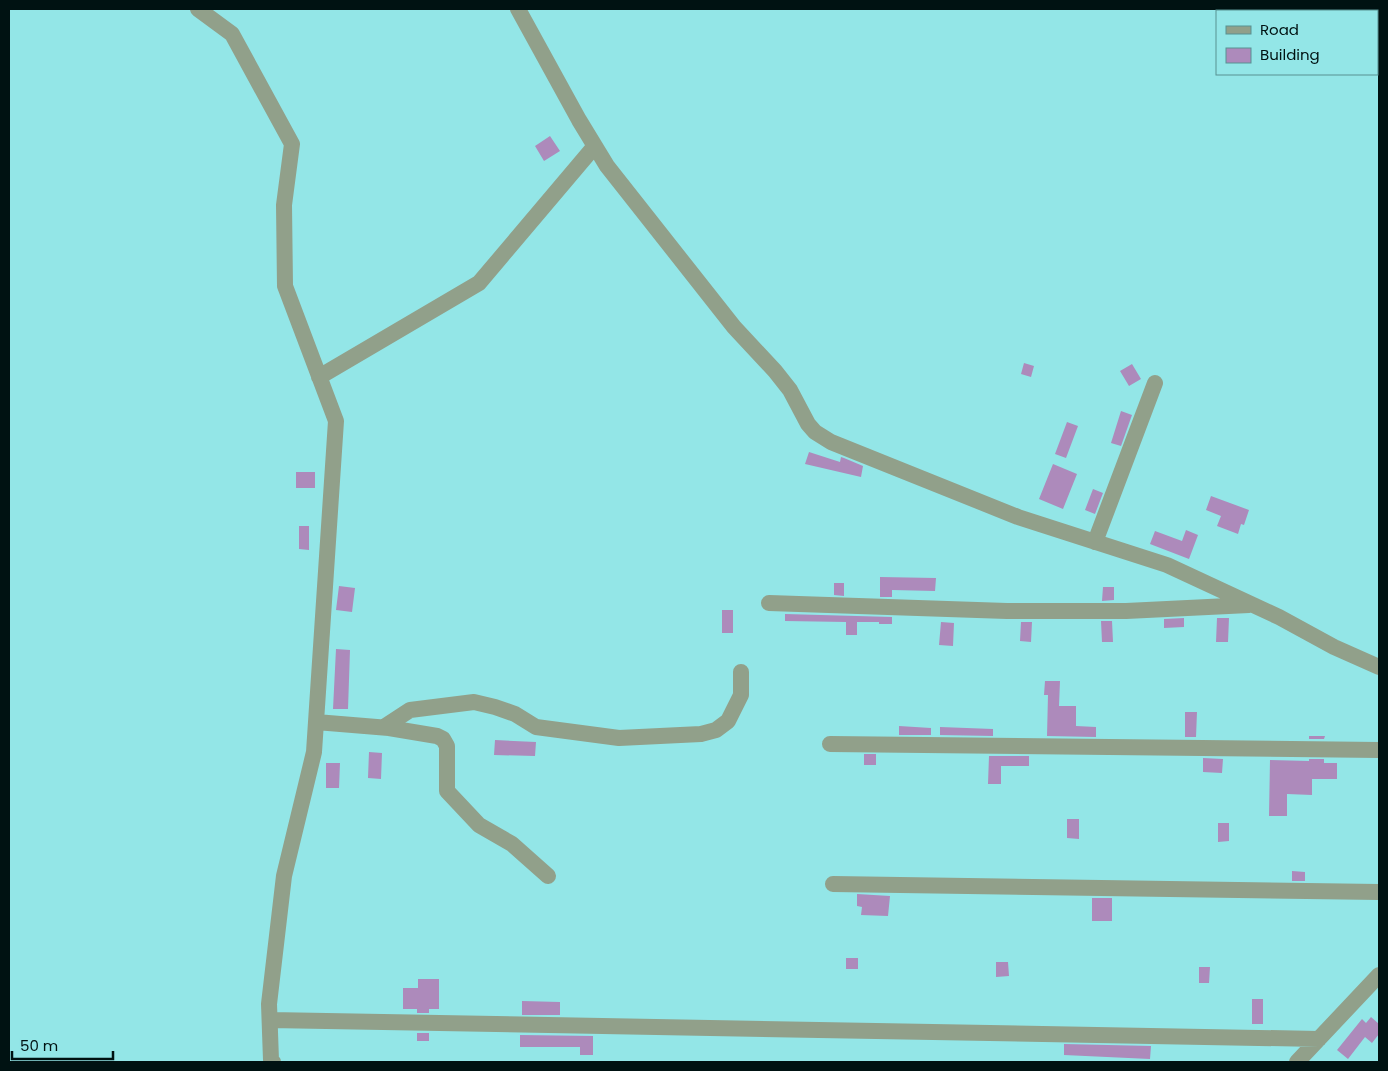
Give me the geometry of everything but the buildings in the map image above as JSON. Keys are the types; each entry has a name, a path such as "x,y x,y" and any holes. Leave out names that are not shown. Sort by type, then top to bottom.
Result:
{"street":[{"path":"198,9 232,34 292,144 284,205 285,286 336,421 314,752 284,876 270,1004 273,1062"},
{"path":"518,9 594,147 678,258 734,327 790,390 808,424 816,432 840,446 1018,517 1167,565 1279,616 1334,647 1379,667"},
{"path":"319,377 479,283 594,147"},
{"path":"1096,542 1155,383"},
{"path":"769,603 1007,610 1126,611 1252,605"},
{"path":"384,728 410,710 474,702 515,714 536,727 620,738 701,734 716,730 728,722 741,694 742,672"},
{"path":"316,722 384,728 438,736 443,739 447,746 447,792 479,825 512,844 548,876"},
{"path":"830,744 1379,750"},
{"path":"833,884 1379,892"},
{"path":"1297,1062 1379,975"},
{"path":"270,1020 1320,1038"}]}
